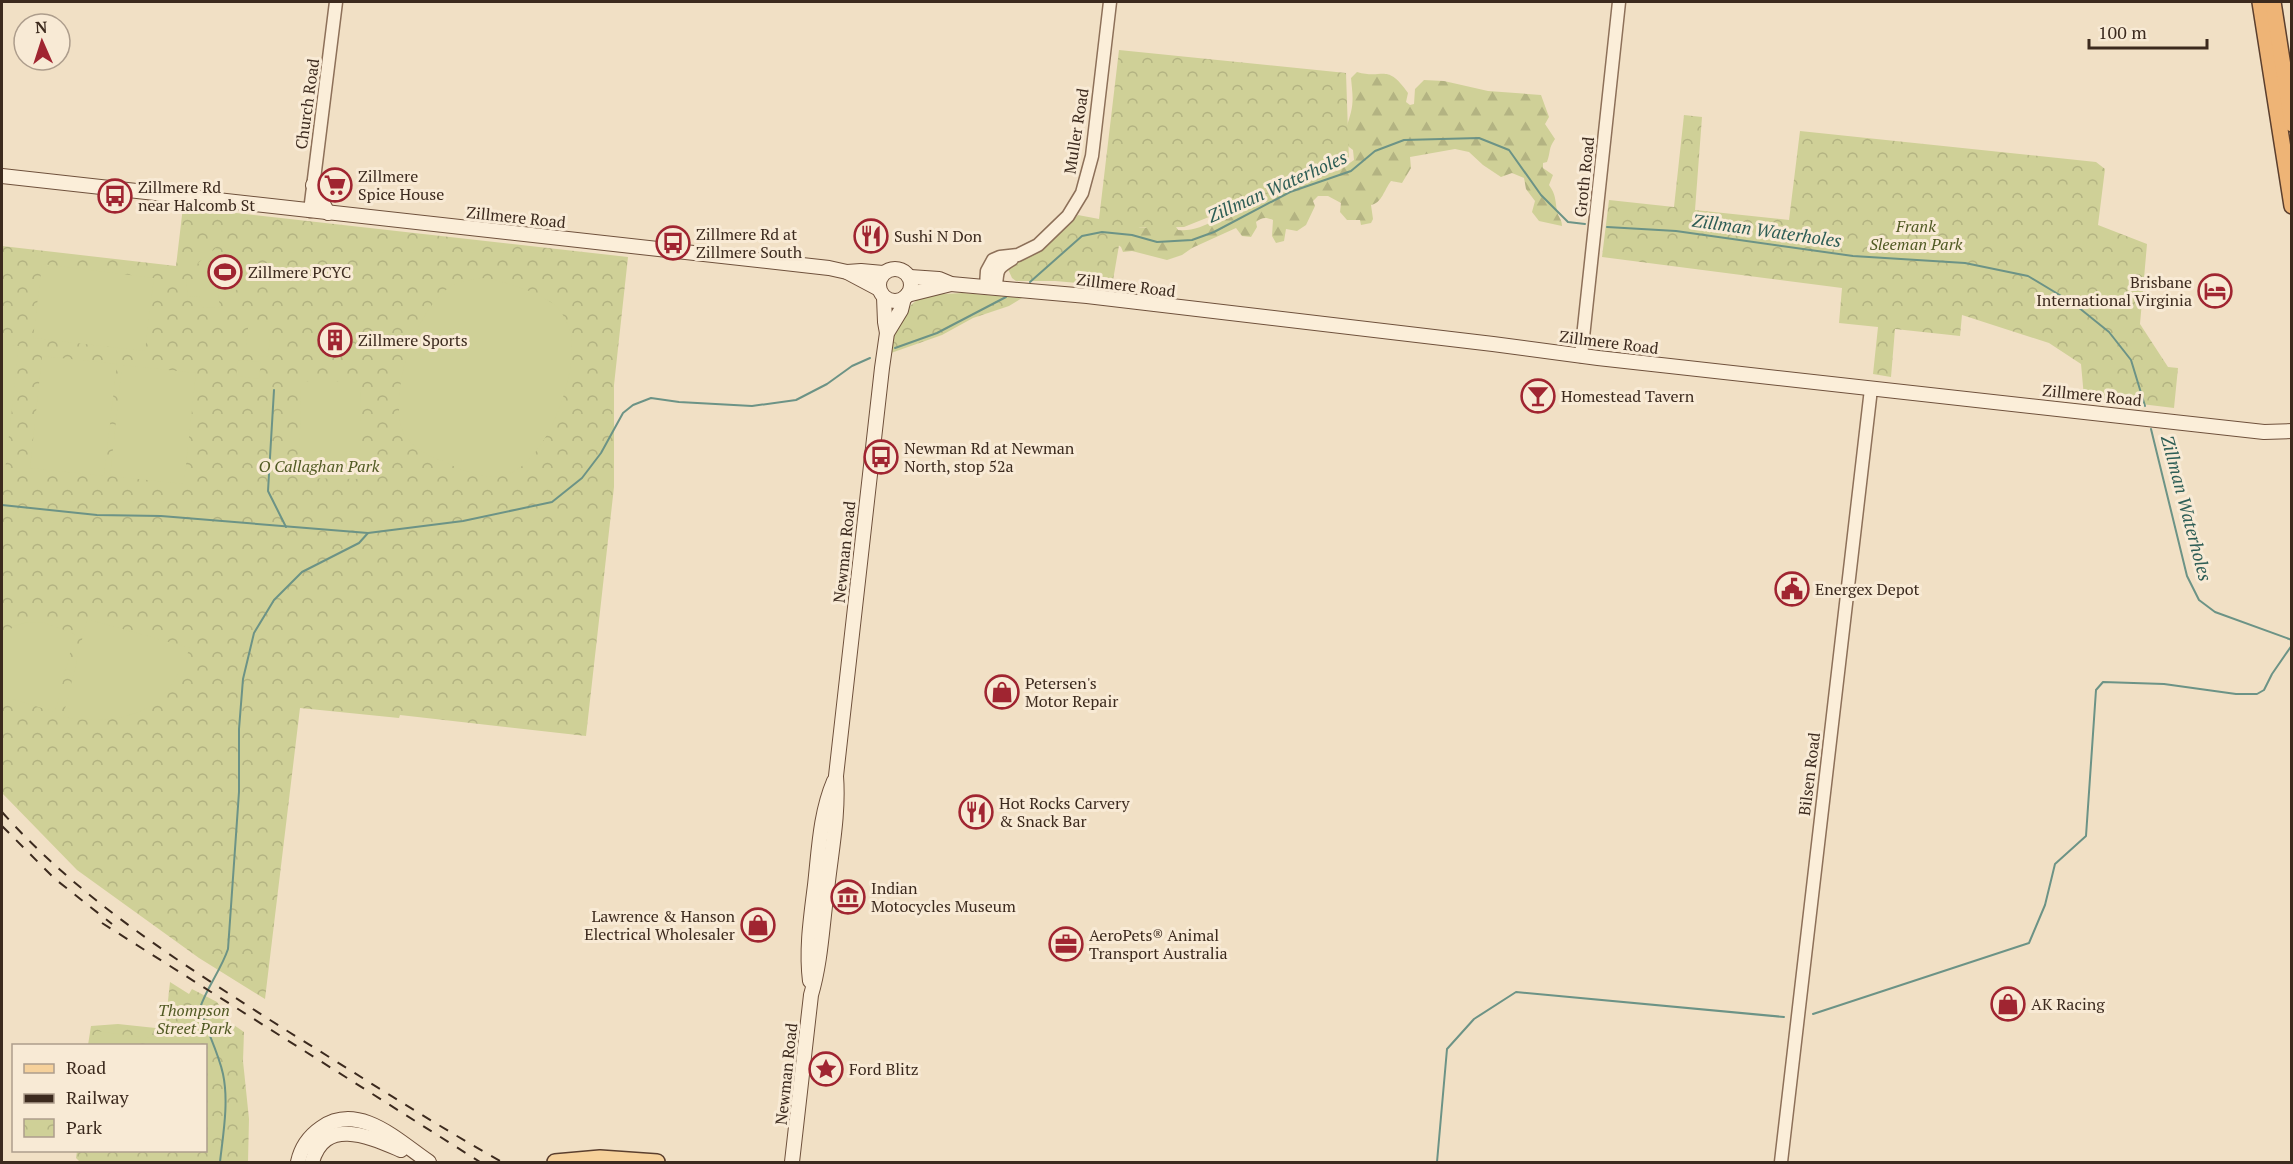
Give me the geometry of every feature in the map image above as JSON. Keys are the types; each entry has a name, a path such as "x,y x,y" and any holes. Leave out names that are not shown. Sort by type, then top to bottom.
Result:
{"highway":[{"path":"2260,2 2292,206"},
{"path":"2273,2 2292,124"}],"main road":[{"name":"Zillmere Road","path":"2,176 803,265 848,272 883,273"},
{"path":"313,185 328,213"},
{"path":"897,268 910,277 911,286 906,297 894,301 882,293 879,280 883,273 897,268"},
{"name":"Zillmere Road","path":"848,272 882,293"},
{"name":"Zillmere Road","path":"910,277 939,279 951,284"},
{"name":"Zillmere Road","path":"906,297 951,284 991,286 1581,356 2264,432 2292,439"},
{"name":"Newman Road","path":"794,1160 811,995 809,937 819,846 826,804 836,776 887,333 882,293"},
{"name":"Newman Road","path":"887,333 906,297"},
{"name":"Zillmere Road","path":"2264,432 2292,431"},
{"path":"298,1162 311,1136 325,1125 346,1120 374,1125 425,1160"},
{"path":"312,1162 317,1149 326,1141 336,1135 348,1133 373,1138 425,1160"},
{"path":"555,1162 600,1158 657,1162"}],"street":[{"name":"Church Road","path":"310,211 336,2"},
{"name":"Muller Road","path":"991,286 987,271 993,260 1018,255 1038,245 1074,208 1082,193 1092,156 1110,2"},
{"name":"Groth Road","path":"1581,356 1620,2"},
{"name":"Bilsen Road","path":"1782,1162 1871,389"}],"green space":[{"path":"1119,50 1346,73 1349,161 1184,227 1122,228 1112,286 1055,281 1016,281 1007,267 1046,245 1078,215 1099,219"},
{"path":"1357,72 1384,74 1395,78 1408,93 1406,102 1410,105 1414,104 1415,89 1424,80 1444,81 1488,91 1541,95 1549,117 1545,124 1555,139 1547,162 1543,163 1543,168 1553,175 1549,185 1554,194 1562,226 1539,221 1532,212 1535,201 1526,189 1524,178 1512,173 1501,177 1469,152 1455,149 1410,157 1411,168 1402,183 1391,181 1380,199 1371,205 1373,219 1371,223 1361,225 1360,220 1347,220 1340,212 1341,203 1328,196 1318,196 1313,201 1315,206 1306,225 1297,231 1286,229 1284,241 1276,243 1272,236 1273,220 1264,218 1256,222 1257,227 1251,237 1242,236 1236,228 1167,260 1132,251 1123,252 1100,220 1134,224 1140,228 1146,228 1149,224 1187,230 1214,221 1244,197 1340,170 1354,160 1353,150 1345,144 1345,139 1352,103 1351,78"},
{"name":"Frank Sleeman Park","path":"1684,115 1702,117 1695,210 1789,220 1800,131 2096,162 2105,169 2098,225 2147,244 2140,324 2168,367 2178,368 2174,408 2084,397 2081,364 2049,343 1962,315 1960,336 1895,329 1891,377 1873,374 1878,327 1839,323 1842,288 1602,257 1609,200 1674,207"},
{"name":"O Callaghan Park","path":"183,207 628,257 614,385 614,487 586,736 400,715 399,718 300,708 265,999 199,958 77,870 2,793 2,246 176,266"},
{"name":"Zillmere PCYC","path":"216,248 221,254 227,249 250,278 226,299 198,263"},
{"path":"42,264 154,278 145,351 33,338"},
{"path":"201,274 218,295 220,307 202,308 199,296 188,297 186,280 196,279"},
{"path":"486,278 513,285 543,297 557,307 569,328 572,352 564,394 546,436 534,454 520,467 505,475 496,476 472,473 420,450 405,436 400,422 399,406 400,388 409,350 425,315 435,301 451,286"},
{"path":"963,293 1022,298 1009,306 973,318 942,335 891,353 901,320 905,312 917,300 933,295"},
{"path":"249,319 272,322 268,357 245,354"},
{"path":"2,344 19,346 5,471 2,471"},
{"path":"42,356 117,364 104,476 30,468"},
{"path":"238,360 261,362 259,379 236,376"},
{"path":"122,365 196,373 184,484 110,476"},
{"path":"301,382 361,382 360,479 299,478"},
{"path":"87,619 190,648 176,677 155,703 143,710 117,718 90,720 63,717"},
{"path":"28,622 45,623 75,634 55,712 2,696 2,637 14,626"},
{"name":"Thompson Street Park","path":"170,982 189,994 192,989 217,1002 231,1023 244,1032 243,1061 249,1119 248,1162 80,1162 76,1158 77,1152 207,1152 207,1044 88,1044 91,1026 118,1024 165,1029"},
{"path":"96,1031 141,1037 140,1044 94,1044"},
{"path":"146,1037 192,1042 191,1044 145,1044"}],"waterway":[{"name":"Zillman Waterholes","path":"1030,282 1082,236 1102,232 1132,235 1157,242 1192,240 1214,232 1290,192 1351,171 1375,151 1404,140 1479,138 1509,150 1541,195 1568,222 1585,224"},
{"name":"Zillman Waterholes","path":"1607,227 1676,231 1853,256 1965,263 2028,276 2073,303 2109,332 2131,360 2145,406"},
{"name":"Zillman Waterholes","path":"895,348 937,333 1006,297"},
{"path":"220,1162 225,1118 225,1085 218,1057 200,1008 228,949 239,792 239,729 243,679 254,633 274,600 302,572 359,543 368,533 463,521 552,502 582,478 601,453 623,413 633,405 651,398 752,406 796,400 827,384 852,366 870,358"},
{"path":"274,390 268,491 286,527"},
{"name":"Zillman Waterholes","path":"2151,429 2187,576 2199,600 2215,612 2292,640"},
{"path":"2,505 97,515 161,516 368,533"},
{"path":"1813,1014 2029,943 2045,905 2055,864 2086,836 2096,690 2103,682 2164,684 2236,694 2257,694 2264,690 2292,645"},
{"path":"1437,1162 1447,1049 1474,1019 1516,992 1784,1017"}],"railway":[{"path":"2,812 67,876 175,958 368,1082 502,1162"},
{"path":"2,826 55,879 112,924"},
{"path":"102,923 480,1162"}],"place":[{"name":"Zillmere Spice House","path":"335,185"},
{"name":"Zillmere Rd near Halcomb St","path":"115,196"},
{"name":"Sushi N Don","path":"871,236"},
{"name":"Zillmere Rd at Zillmere South","path":"673,243"},
{"name":"Zillmere PCYC","path":"225,272"},
{"name":"Brisbane International Virginia","path":"2215,291"},
{"name":"Zillmere Sports","path":"335,340"},
{"name":"Homestead Tavern","path":"1538,396"},
{"name":"Newman Rd at Newman North, stop 52a","path":"881,457"},
{"name":"Energex Depot","path":"1792,589"},
{"name":"Petersen's Motor Repair","path":"1002,692"},
{"name":"Hot Rocks Carvery & Snack Bar","path":"976,812"},
{"name":"Indian Motocycles Museum","path":"848,897"},
{"name":"Lawrence & Hanson Electrical Wholesaler","path":"758,925"},
{"name":"AeroPets® Animal Transport Australia","path":"1066,944"},
{"name":"AK Racing","path":"2008,1004"},
{"name":"Ford Blitz","path":"826,1069"}]}
